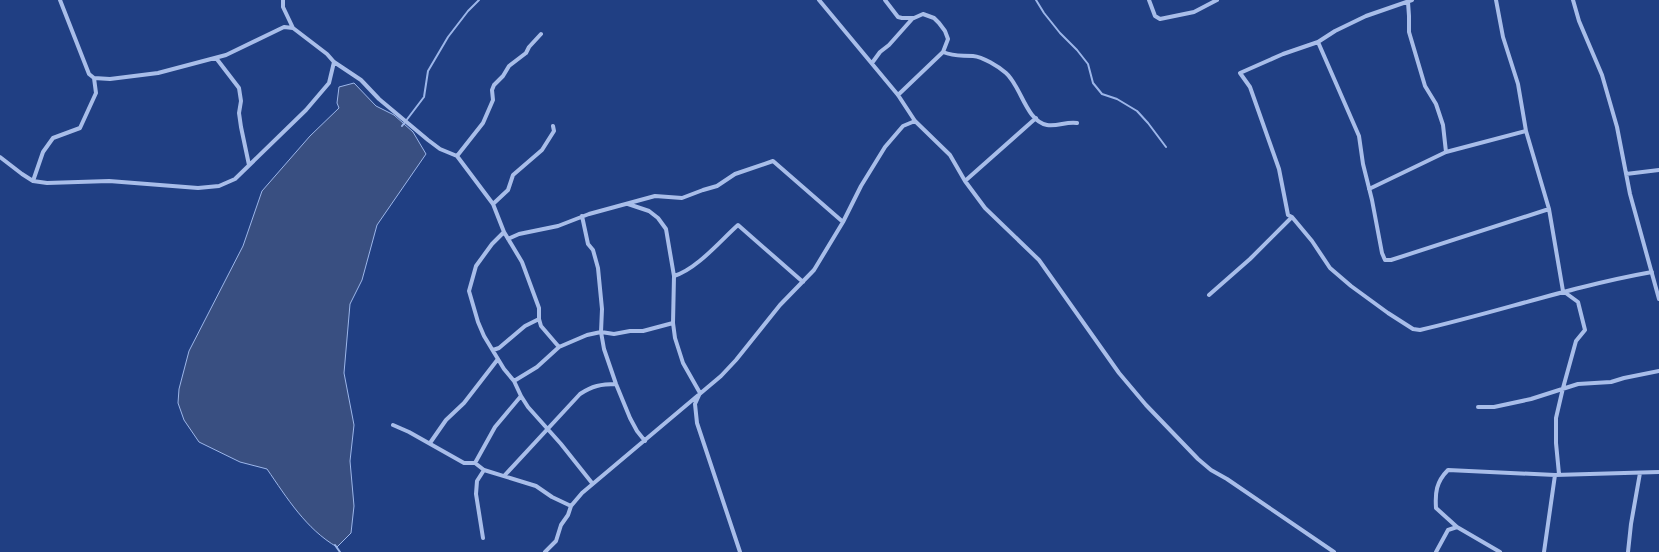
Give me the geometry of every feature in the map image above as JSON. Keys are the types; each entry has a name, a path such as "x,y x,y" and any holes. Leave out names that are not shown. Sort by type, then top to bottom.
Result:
{"street":[{"path":"60,0 89,74 94,78 110,79 158,73 226,56 284,27 293,28"},
{"path":"283,0 283,7 293,28 327,54 334,62 361,80 379,98 440,149 457,156 493,204 504,232 522,262 539,308 539,319 541,326 559,347"},
{"path":"819,0 898,95 915,120 950,155 965,181 985,208 1039,260 1120,374 1146,405 1186,447 1211,470 1227,478 1334,552"},
{"path":"885,0 898,17 908,19 923,14 934,18 945,31 948,39 943,52 898,95"},
{"path":"1149,0 1155,16 1160,19 1194,12 1216,0"},
{"path":"1496,0 1503,37 1518,84 1526,131 1549,209 1563,291 1578,302 1586,330 1576,341 1556,418 1557,474 1544,552"},
{"path":"1573,0 1579,21 1602,75 1617,127 1636,219 1659,299"},
{"path":"1446,152 1443,125 1436,104 1425,86 1409,32 1410,1 1366,16 1335,31 1318,42 1283,54 1240,73 1250,87 1281,176 1288,215 1292,217 1312,241 1330,268 1357,291 1413,330 1426,329 1563,291 1652,272"},
{"path":"872,63 880,52 889,45 914,18"},
{"path":"457,156 483,123 493,100 492,90 494,85 503,76 509,66 526,53 529,47 541,34"},
{"path":"1318,42 1359,136 1363,164 1382,253 1387,261 1549,209"},
{"path":"943,52 953,56 974,56 982,58 1006,73 1017,86 1028,110 1044,124 1062,125 1072,122 1077,123"},
{"path":"216,58 238,88 241,101 239,113 241,128 249,165"},
{"path":"0,157 33,181 47,183 109,181 198,188 218,186 236,179 306,110 329,83 334,62"},
{"path":"33,181 43,152 53,138 80,128 96,93 94,78"},
{"path":"965,181 1036,118"},
{"path":"545,552 556,540 561,525 568,515 571,506 592,483 645,441 720,376 736,360 780,305 814,270 843,222 861,186 885,147 903,126 915,120"},
{"path":"493,204 508,190 513,176 542,150 554,131 553,126"},
{"path":"1369,189 1446,152 1526,131"},
{"path":"508,239 519,234 558,226 582,216 656,196 682,198 717,186 735,174 773,161 843,222"},
{"path":"1626,174 1659,170"},
{"path":"628,204 649,211 658,218 666,229 674,276 673,323 675,338 683,363 700,392"},
{"path":"582,216 588,244 593,250 598,268 602,309 601,332 604,349 616,384 637,431 645,441"},
{"path":"1209,295 1250,259 1292,217"},
{"path":"674,276 682,273 700,260 738,224 803,282"},
{"path":"504,232 492,244 476,266 469,291 478,322 484,336 504,369 514,381 521,396 592,483"},
{"path":"493,350 499,348 525,326 539,319"},
{"path":"514,381 537,367 559,347 586,335 601,332 614,334 630,330 643,331 673,323"},
{"path":"430,443 446,420 464,403 498,359"},
{"path":"1478,408 1494,407 1578,384 1611,382 1624,378 1659,372"},
{"path":"504,476 580,394 589,388 600,384 616,384"},
{"path":"700,392 695,404 698,423 740,552"},
{"path":"475,463 495,427 521,396"},
{"path":"393,425 430,443 464,463 475,463 484,470 536,486 552,497 571,506"},
{"path":"483,538 476,494 477,481 484,470"},
{"path":"1500,552 1457,527 1436,508 1435,494 1442,476 1448,470 1557,474 1659,472"},
{"path":"1628,552 1640,472"},
{"path":"1436,552 1448,530 1457,527"}],"water":[{"path":"354,83 376,106 394,115 413,132 426,154 377,225 362,280 350,304 344,373 354,425 350,461 354,506 351,533 337,547 326,540 298,512 267,469 240,462 199,442 184,420 178,403 179,389 189,351 243,246 262,191 310,136 339,108 337,103 339,87"}],"waterway":[{"path":"402,126 424,97 428,71 448,37 468,11 479,0"},
{"path":"1036,0 1060,33 1077,50 1088,64 1093,83 1102,94 1117,99 1137,111 1166,147"},
{"path":"335,545 340,552"}]}
